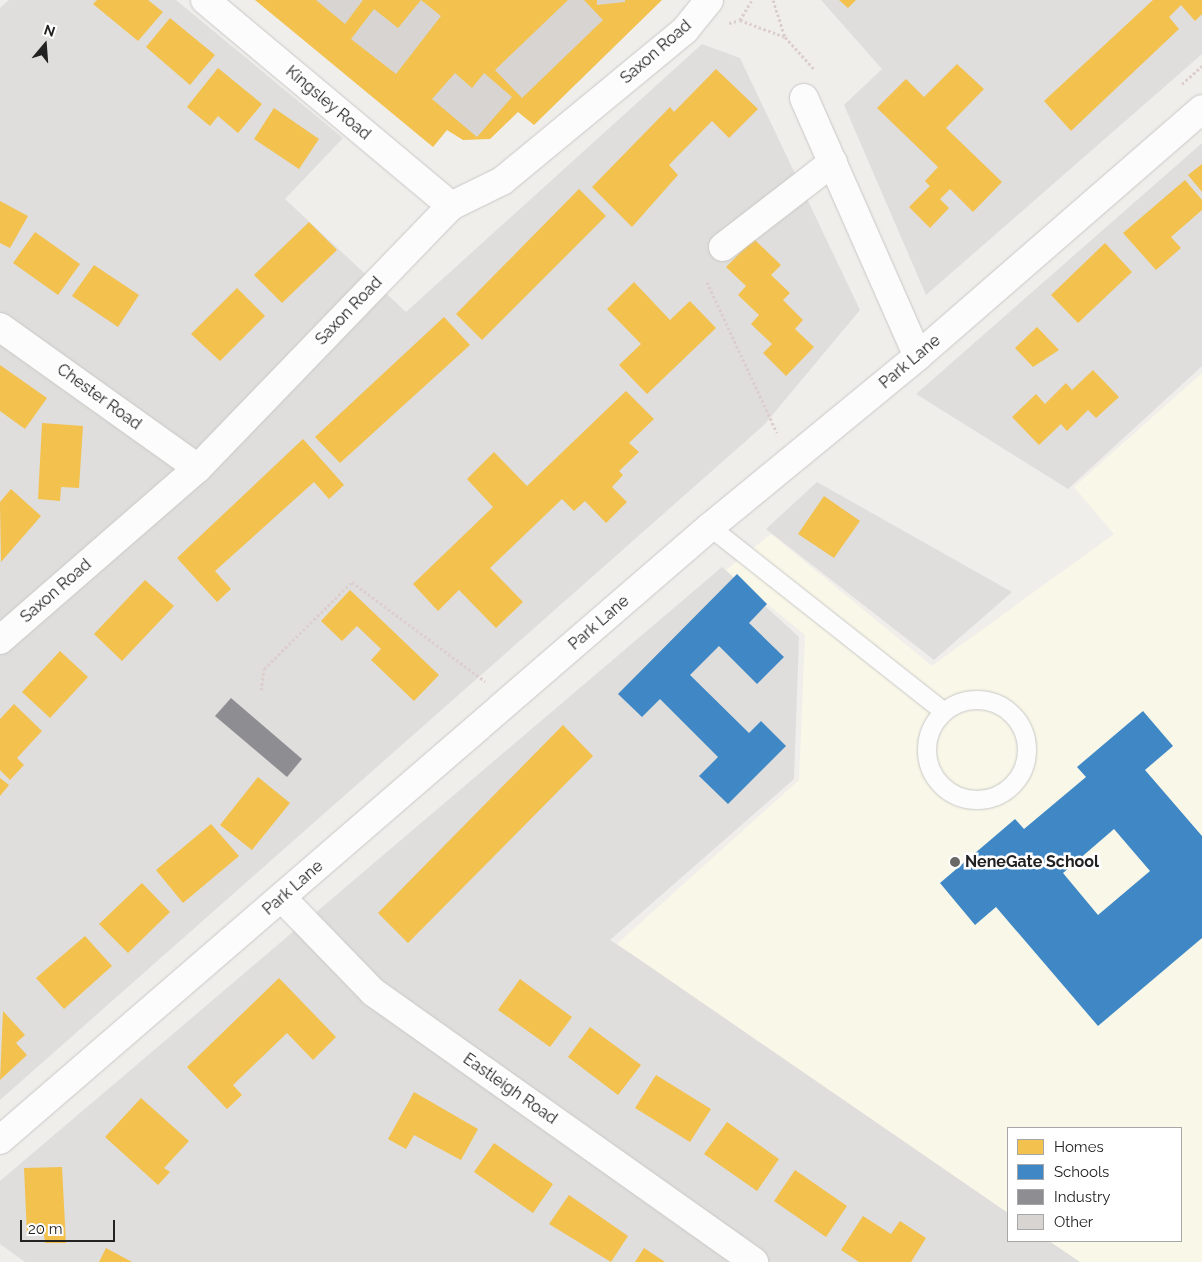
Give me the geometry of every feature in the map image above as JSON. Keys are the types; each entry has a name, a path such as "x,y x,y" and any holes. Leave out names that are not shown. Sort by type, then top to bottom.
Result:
{"street":[{"name":"Kingsley Road","path":"205,0 451,206"},
{"name":"Saxon Road","path":"0,640 198,468 451,206 502,181 685,30 709,0"},
{"path":"811,87 832,162 918,356"},
{"name":"Park Lane","path":"0,1140 710,527 918,356 1202,109"},
{"path":"724,247 832,162"},
{"name":"Chester Road","path":"0,326 198,468"},
{"name":"Eastleigh Road","path":"282,898 372,992 754,1262"}],"lane":[{"path":"710,527 943,711"},
{"path":"975,699 1007,709 1026,736 1024,770 1014,784 985,800 953,794 940,785 926,755 933,724 943,711 975,699"}],"path":[{"path":"773,0 786,37 811,87"},
{"path":"740,20 786,37"},
{"path":"1177,89 1202,66"},
{"path":"707,282 790,461"},
{"path":"261,690 264,669 352,582 508,702"}],"shaded area":[{"path":"9,0 176,0 343,138 285,199 406,312 702,44 740,58 860,310 764,425 0,1100 0,8"},
{"path":"821,0 1202,0 1202,54 926,295 844,105 882,69"},
{"path":"1202,143 1202,366 1068,489 916,394"},
{"name":"NeneGate School","path":"1202,373 1202,1262 1080,1262 1050,1242 1182,1242 1182,1127 1007,1127 1007,1212 617,944 799,780 805,635 726,570 771,534 932,666 1114,534 1074,487"},
{"path":"817,482 1012,592 934,660 766,529"},
{"path":"722,567 799,637 794,779 610,940 1007,1195 1007,1242 1079,1242 1110,1262 25,1262 0,1244 0,1181"}],"building: Homes":[{"path":"97,0 148,0 163,12 138,41 93,4"},
{"path":"255,0 662,0 534,125 518,112 490,139 463,140 447,130 433,147"},
{"path":"839,0 856,0 848,8"},
{"path":"1153,0 1202,0 1202,14 1195,21 1181,5 1169,17 1179,29 1071,131 1044,101"},
{"path":"170,18 215,55 190,85 146,47"},
{"path":"957,64 984,89 946,128 1002,182 973,212 950,189 940,199 949,208 930,228 909,207 930,186 925,181 938,167 877,108 906,79 924,97"},
{"path":"218,68 262,104 238,133 218,116 210,126 187,107"},
{"path":"716,69 758,109 729,138 712,121 669,165 678,175 632,227 592,187 670,107 674,112"},
{"path":"274,108 319,139 299,169 254,139"},
{"path":"1202,164 1202,192 1188,175"},
{"path":"1185,180 1202,200 1202,210 1171,237 1181,248 1156,270 1123,233"},
{"path":"579,189 606,216 482,340 456,314"},
{"path":"0,201 28,216 10,248 0,243"},
{"path":"309,222 337,250 282,303 254,275"},
{"path":"35,232 80,264 58,295 13,263"},
{"path":"754,239 781,265 771,275 790,293 783,300 803,320 795,329 814,347 786,376 763,353 772,344 751,324 759,315 738,295 746,286 726,267"},
{"path":"1105,243 1132,272 1078,323 1051,295"},
{"path":"94,265 139,295 118,327 72,296"},
{"path":"634,282 670,320 690,301 716,328 647,394 619,365 641,344 607,309"},
{"path":"237,288 265,316 220,361 191,334"},
{"path":"444,317 470,345 340,463 315,437"},
{"path":"1037,327 1059,350 1033,367 1015,348"},
{"path":"0,365 47,398 25,429 0,411"},
{"path":"1093,370 1119,397 1096,418 1088,410 1067,431 1061,424 1039,445 1012,417 1036,394 1045,404 1066,383 1072,390"},
{"path":"626,391 654,419 629,443 639,452 619,471 623,475 612,487 627,502 606,523 585,501 574,511 562,499 490,568 523,602 496,628 459,590 438,611 413,584 493,507 467,479 494,452 527,486"},
{"path":"42,423 83,426 79,488 61,487 60,501 38,499"},
{"path":"303,439 344,485 329,499 314,482 215,571 231,589 217,602 177,558"},
{"path":"11,489 41,516 1,562 0,502"},
{"path":"824,496 860,521 834,558 798,534"},
{"path":"145,580 174,606 122,661 94,634"},
{"path":"350,590 439,675 414,701 371,660 381,649 357,626 342,641 321,621"},
{"path":"60,651 88,677 50,718 22,692"},
{"path":"14,704 42,731 17,758 24,765 10,780 0,770 0,719"},
{"path":"563,725 593,756 408,943 378,913"},
{"path":"258,777 290,803 252,850 220,825"},
{"path":"0,778 9,785 0,796"},
{"path":"211,824 239,856 183,903 156,870"},
{"path":"142,883 170,912 128,953 99,924"},
{"path":"85,936 112,966 64,1009 36,978"},
{"path":"279,978 336,1037 313,1060 287,1033 233,1085 242,1095 227,1109 187,1067"},
{"path":"520,979 572,1017 550,1047 498,1010"},
{"path":"3,1011 25,1035 16,1043 27,1055 0,1080"},
{"path":"590,1027 641,1065 618,1095 568,1057"},
{"path":"656,1075 711,1109 690,1142 635,1108"},
{"path":"414,1092 478,1129 461,1160 414,1135 406,1149 388,1139"},
{"path":"141,1098 189,1141 164,1168 170,1172 158,1185 105,1137"},
{"path":"727,1122 779,1159 757,1191 704,1154"},
{"path":"494,1143 553,1184 533,1213 474,1172"},
{"path":"62,1167 66,1243 45,1243 44,1235 27,1235 24,1168"},
{"path":"795,1170 847,1206 826,1237 774,1201"},
{"path":"569,1195 628,1236 611,1262 549,1224"},
{"path":"863,1216 891,1234 900,1221 926,1238 911,1262 859,1262 841,1250"},
{"path":"106,1248 132,1262 99,1262"},
{"path":"644,1248 665,1262 635,1262"}],"building: Schools":[{"path":"737,574 767,604 749,623 784,657 757,684 719,646 690,675 749,733 761,721 786,746 728,804 699,776 718,757 660,699 642,717 618,694"},
{"path":"1143,711 1173,746 1145,770 1202,836 1202,938 1098,1026 996,907 975,925 940,883 1015,819 1024,829 1086,777 1077,767","holes":["1114,829 1150,871 1098,915 1063,873"]}],"building: Industry":[{"path":"231,698 302,759 287,777 215,716"}],"building: Other":[{"path":"316,0 363,0 345,24"},
{"path":"421,0 441,16 396,74 351,39 374,9 398,28"},
{"path":"568,0 584,0 603,20 522,98 495,70"},
{"path":"597,0 625,0 625,2 597,5"},
{"path":"455,73 472,88 484,73 512,97 477,137 432,99"}],"place":[{"name":"NeneGate School","path":"955,862"}]}
